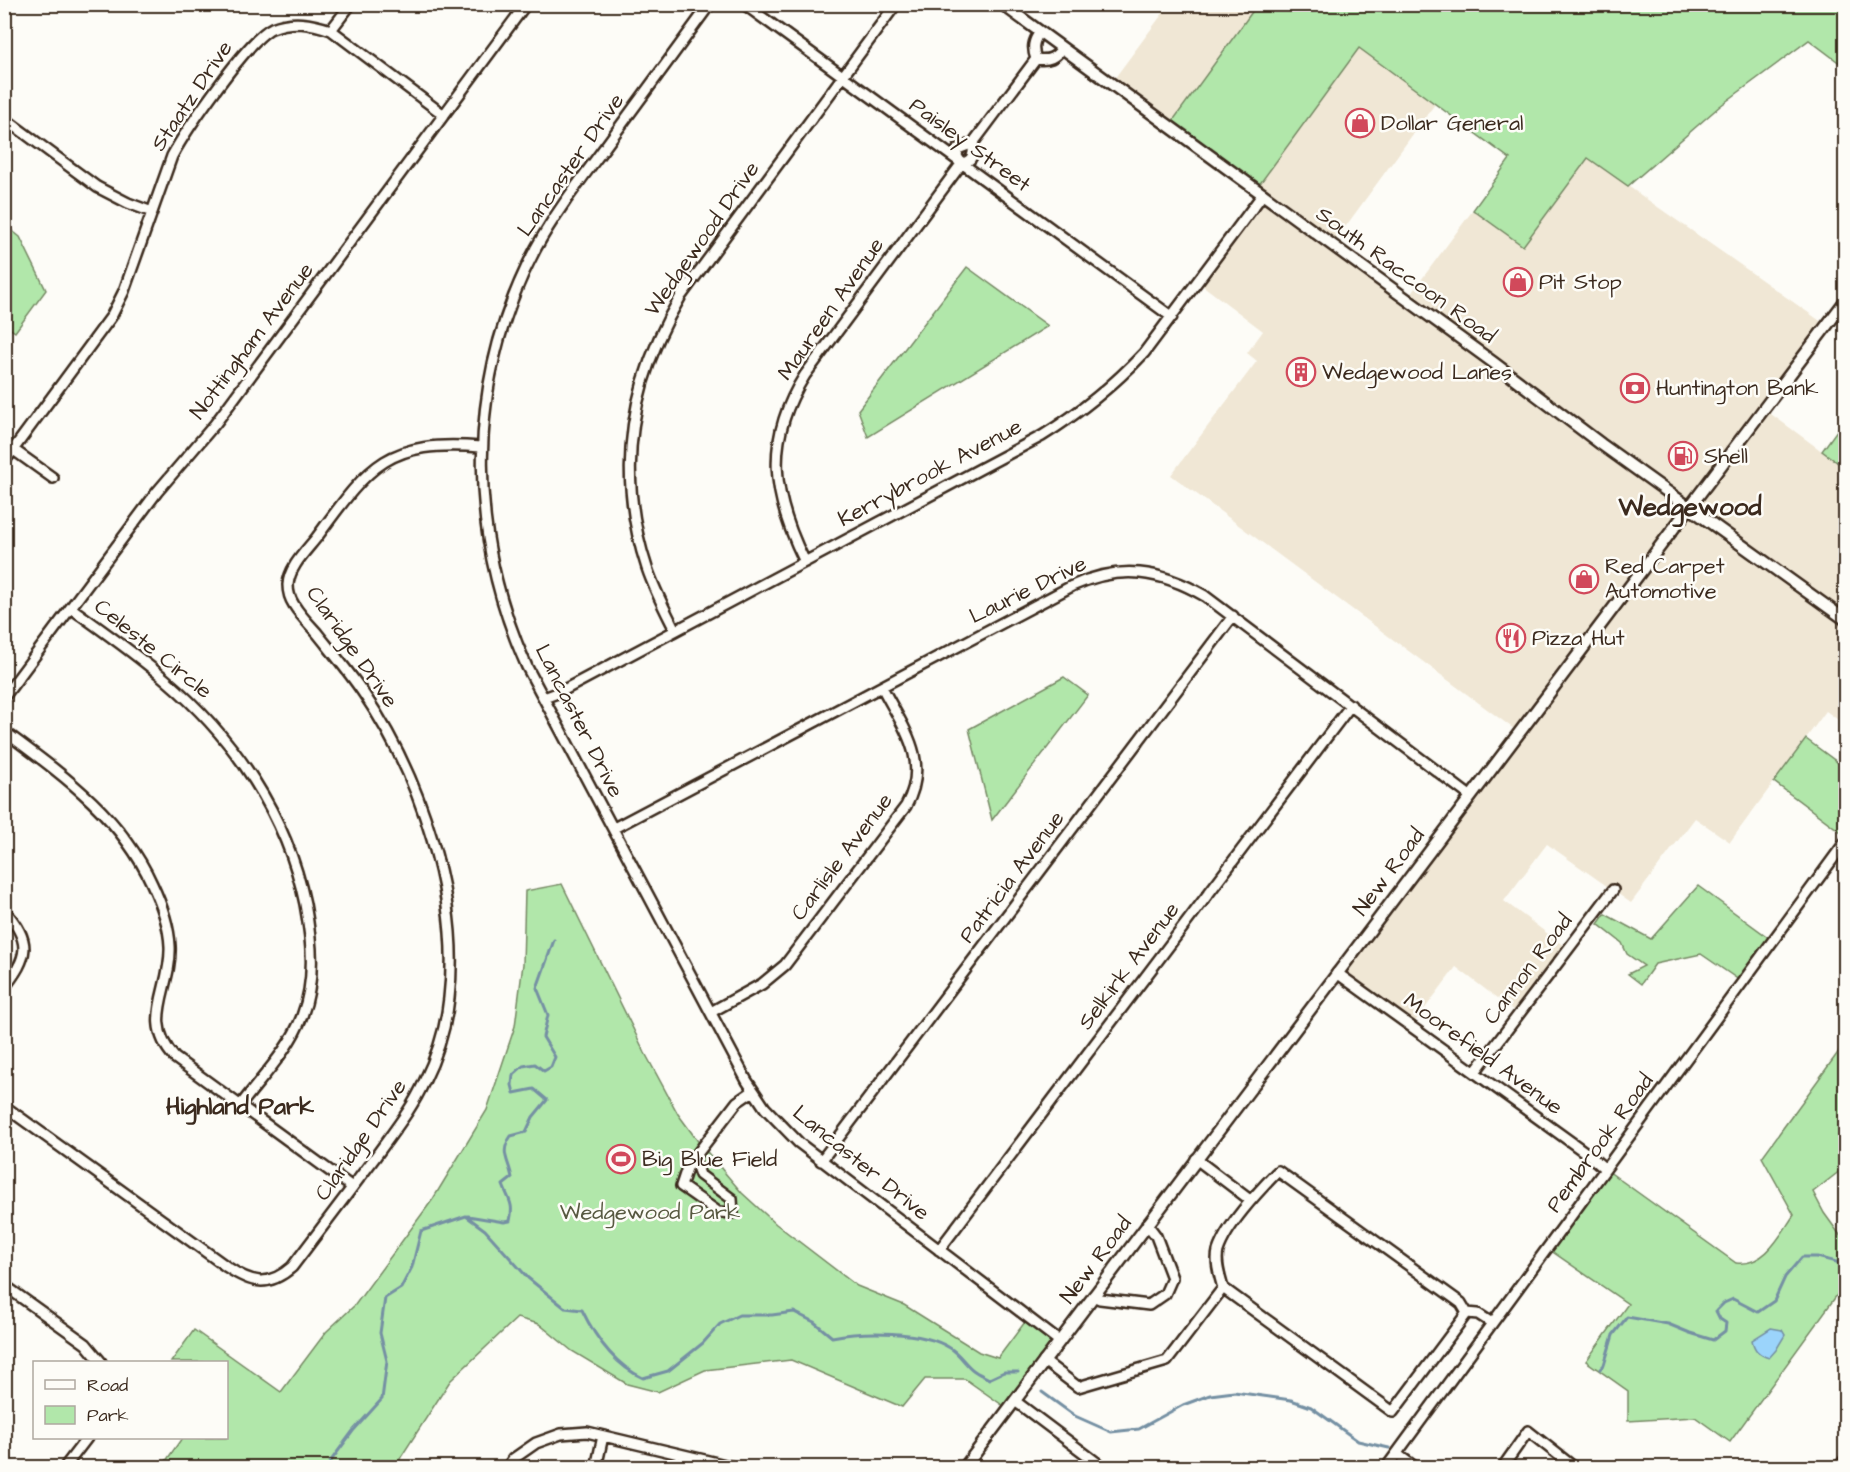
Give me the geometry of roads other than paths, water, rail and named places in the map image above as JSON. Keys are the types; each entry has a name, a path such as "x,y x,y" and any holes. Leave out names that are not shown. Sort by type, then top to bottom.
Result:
{"street":[{"path":"331,30 351,4"},
{"name":"Nottingham Avenue","path":"4,697 157,492 215,424 526,4"},
{"name":"Lancaster Drive","path":"710,4 567,198 536,248 514,297 498,342 486,398 481,447 485,525 498,590 518,646 544,698 753,1091 781,1127 821,1161 1059,1341"},
{"name":"Paisley Street","path":"744,4 1172,317"},
{"name":"Wedgewood Drive","path":"675,630 647,568 632,504 631,438 643,378 657,340 681,296 897,4"},
{"name":"South Raccoon Road","path":"1002,4 1551,405 1601,444 1845,620"},
{"name":"Staatz Drive","path":"4,462 111,317 124,291 168,165 182,138 256,39 270,29 291,23 316,24 331,30 444,115"},
{"path":"1036,59 1033,52 1035,39 1040,32"},
{"path":"1036,59 1054,58 1062,48"},
{"path":"973,143 972,158 962,163 957,152 962,146 973,143 1036,59"},
{"path":"4,118 102,190 152,212"},
{"name":"Maureen Avenue","path":"805,562 782,509 778,486 778,444 788,408 805,375 962,163"},
{"name":"Kerrybrook Avenue","path":"544,698 560,692 1042,436 1068,420 1122,377 1144,353 1263,194"},
{"name":"New Road","path":"964,1467 1845,300"},
{"path":"4,443 53,478"},
{"name":"Claridge Drive","path":"4,1106 227,1267 246,1279 256,1282 277,1278 292,1268 406,1116 435,1058 449,998 451,962 442,885 421,805 403,762 380,719 354,679 292,603 288,585 294,567 356,484 377,465 398,454 424,447 440,445 481,447"},
{"name":"Laurie Drive","path":"614,828 1072,586 1101,576 1140,572 1174,580 1205,596 1470,796"},
{"name":"Celeste Circle","path":"71,608 165,679 189,700 223,737 262,792 291,855 302,893 310,934 312,973 309,996 294,1034 240,1106"},
{"name":"Patricia Avenue","path":"821,1161 1233,616"},
{"name":"Carlisle Avenue","path":"711,1012 762,984 785,965 912,795 917,770 914,750 882,687"},
{"name":"Selkirk Avenue","path":"939,1250 1351,705"},
{"path":"4,731 88,797 114,823 138,855 159,898 167,927 170,944 169,968 157,1015 163,1042 175,1058 352,1187"},
{"name":"Pembrook Road","path":"1386,1467 1845,841"},
{"name":"Cannon Road","path":"1475,1072 1613,890"},
{"path":"4,910 19,929 24,944 24,954 19,969 4,988"},
{"name":"Moorefield Avenue","path":"1337,973 1605,1169"},
{"path":"694,1158 700,1175 732,1199 733,1213 718,1212 681,1186 687,1168 694,1158 737,1102 753,1091"},
{"path":"1196,1159 1250,1200"},
{"path":"1278,1171 1461,1303 1467,1313 1393,1412 1223,1288 1218,1270 1218,1252 1250,1200 1278,1171"},
{"path":"1093,1296 1100,1299 1149,1305 1165,1294 1172,1278 1156,1236 1148,1224"},
{"path":"4,1284 86,1344 100,1361"},
{"path":"1044,1361 1078,1387 1167,1361 1223,1288"},
{"path":"1467,1313 1478,1314 1492,1323"},
{"path":"1015,1401 1104,1467"},
{"path":"1502,1467 1528,1431 1575,1467"},
{"path":"507,1467 526,1449 550,1437 580,1432 618,1438 738,1467"},
{"path":"596,1467 603,1436"},
{"path":"64,1467 85,1439"},
{"path":"1396,1454 1416,1467"},
{"path":"1839,1467 1845,1459"}],"water":[{"path":"1771,1328 1782,1330 1785,1335 1769,1358 1757,1352 1752,1340"}],"waterway":[{"path":"468,1216 510,1221 511,1206 503,1185 512,1178 505,1152 507,1142 511,1136 526,1132 533,1117 547,1100 534,1089 514,1093 513,1075 523,1066 535,1064 544,1071 551,1067 555,1057 543,1037 548,1015 537,988 554,940"},
{"path":"330,1468 330,1462 353,1431 382,1399 387,1361 380,1333 385,1298 401,1288 412,1267 421,1231 466,1216 485,1230 528,1278 565,1308 582,1310 593,1330 615,1358 623,1366 643,1378 668,1371 703,1343 720,1324 739,1315 794,1312 814,1322 832,1337 876,1333 909,1335 938,1342 950,1348 973,1370 989,1379 1004,1372 1018,1372"},
{"path":"1600,1369 1604,1365 1613,1335 1627,1317 1668,1324 1713,1340 1725,1331 1726,1323 1720,1319 1716,1311 1724,1303 1733,1299 1758,1312 1774,1301 1785,1277 1802,1257 1817,1257 1840,1263 1846,1259"},
{"path":"1042,1392 1075,1416 1111,1432 1139,1429 1183,1405 1210,1395 1234,1392 1291,1400 1311,1407 1358,1441 1389,1448"},
{"path":"222,1468 227,1468"}],"place":[{"name":"Dollar General","path":"1360,123"},
{"name":"Pit Stop","path":"1518,282"},
{"name":"Wedgewood Lanes","path":"1301,372"},
{"name":"Huntington Bank","path":"1635,388"},
{"name":"Shell","path":"1683,456"},
{"name":"Red Carpet Automotive","path":"1584,579"},
{"name":"Pizza Hut","path":"1511,638"},
{"name":"Big Blue Field","path":"621,1159"}],"district":[{"name":"Wedgewood","path":"1690,507"},
{"name":"Highland Park","path":"240,1107"}],"park label":[{"name":"Wedgewood Park","path":"650,1212"}]}
